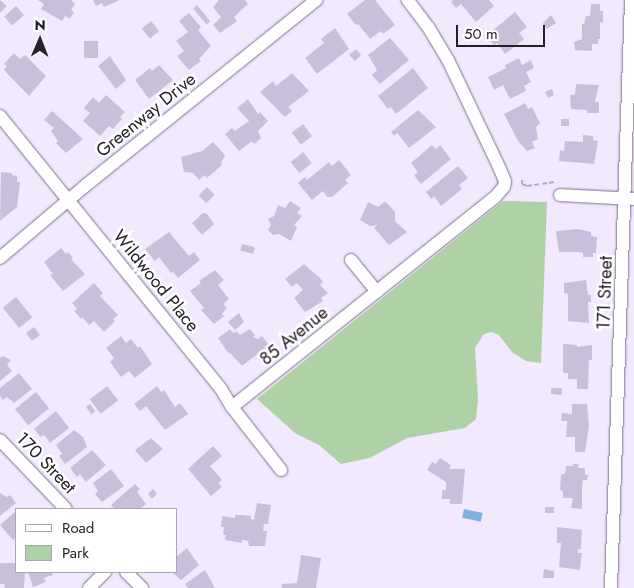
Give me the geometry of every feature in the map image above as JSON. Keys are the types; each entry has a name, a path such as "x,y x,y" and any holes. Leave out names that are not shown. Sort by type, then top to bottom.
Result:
{"street":[{"name":"Greenway Drive","path":"0,258 316,0"},
{"name":"85 Avenue","path":"232,407 495,197 505,185 500,169 448,60 428,27 408,0"},
{"name":"171 Street","path":"611,588 629,199 631,0"},
{"name":"Wildwood Place","path":"0,116 221,389 232,407 281,470"},
{"path":"560,195 629,199"},
{"path":"351,260 377,292"},
{"name":"170 Street","path":"0,440 65,508"},
{"path":"89,588 105,573"},
{"path":"127,573 142,588"}],"path":[{"path":"522,180 522,184 527,186 557,182"}],"green space":[{"path":"503,201 547,202 541,363 526,361 512,352 499,335 491,332 484,334 475,348 478,400 476,419 465,428 407,438 370,458 341,464 319,445 295,433 257,399"}],"water":[{"path":"464,509 483,513 481,522 462,518"}],"building":[{"path":"0,0 7,6 0,13"},
{"path":"38,0 71,0 75,4 71,10 74,12 70,19 65,16 62,21 41,9 44,4"},
{"path":"93,0 118,1 104,7 102,3 96,6"},
{"path":"219,0 245,0 248,4 234,17 237,21 220,33 213,25 221,17 213,7"},
{"path":"365,0 375,0 395,25 383,34 381,31 370,39 347,14"},
{"path":"453,0 489,0 494,6 476,22 461,4 456,8 451,2"},
{"path":"591,4 600,4 600,11 603,11 603,23 600,22 600,39 598,39 598,44 592,44 592,51 575,50 574,42 582,39 582,24 584,24 586,16 590,16"},
{"path":"197,5 210,21 206,24 193,8"},
{"path":"16,6 24,15 12,26 4,17"},
{"path":"515,12 527,27 519,33 524,39 505,54 497,43 494,45 486,36"},
{"path":"189,13 201,27 198,30 211,46 199,59 201,61 189,70 177,56 184,51 176,41 188,32 179,21"},
{"path":"551,15 556,23 547,29 543,23"},
{"path":"151,21 159,31 150,39 142,29"},
{"path":"335,28 349,49 317,74 305,58 324,43 321,39"},
{"path":"390,38 409,60 380,84 372,75 377,70 368,55"},
{"path":"84,41 98,41 98,58 84,58"},
{"path":"356,49 361,55 355,61 349,55"},
{"path":"14,53 20,59 25,55 46,76 29,96 4,70 7,66 4,64"},
{"path":"110,56 126,80 116,89 98,66"},
{"path":"519,58 522,65 531,60 534,68 526,72 531,82 524,86 526,91 510,99 503,85 494,90 488,77 506,68 505,65"},
{"path":"159,65 173,80 149,99 135,80 150,68 152,71"},
{"path":"413,68 428,88 396,114 391,107 388,109 378,96"},
{"path":"292,73 309,91 288,107 292,111 285,117 260,92 273,81 276,86"},
{"path":"576,84 599,85 595,102 599,102 599,113 587,113 587,110 571,109 570,95 575,94"},
{"path":"552,89 554,95 548,98 545,92"},
{"path":"106,95 125,112 120,117 122,119 113,129 109,126 100,136 83,121 90,113 84,108 93,97 99,103"},
{"path":"248,99 258,114 260,112 268,121 258,131 261,138 254,144 252,141 239,151 225,134 232,128 235,131 249,121 237,108"},
{"path":"525,103 528,109 532,107 540,123 536,127 538,139 532,142 535,148 527,151 518,141 504,114"},
{"path":"418,110 436,127 409,148 397,133 394,136 391,132"},
{"path":"52,111 83,139 66,153 56,143 58,141 51,131 54,128 44,120"},
{"path":"561,119 569,119 569,126 561,126"},
{"path":"303,124 312,136 301,144 292,132"},
{"path":"583,135 593,136 593,140 598,141 594,164 559,161 560,150 564,151 565,141 583,142"},
{"path":"213,142 225,155 221,163 222,165 207,178 205,175 199,180 193,173 184,172 181,157 202,151"},
{"path":"432,145 436,149 440,145 451,159 421,184 414,175 418,172 411,163"},
{"path":"303,152 312,163 299,173 291,162"},
{"path":"339,160 351,175 345,180 348,183 332,197 327,197 323,191 312,200 298,183 305,177 307,180 329,162 332,166"},
{"path":"458,166 468,178 459,185 462,189 441,206 434,196 431,199 426,192"},
{"path":"1,172 12,173 12,175 17,176 17,182 20,182 17,207 0,221"},
{"path":"207,187 215,195 206,203 199,195"},
{"path":"290,201 301,208 297,213 302,216 294,225 297,227 291,241 279,234 273,235 268,230 271,225 268,219 274,216 278,205 285,208"},
{"path":"368,202 378,207 384,202 387,203 395,212 395,221 407,232 389,245 374,228 377,225 370,226 360,220"},
{"path":"203,213 207,214 214,224 202,235 192,223"},
{"path":"578,229 591,232 591,236 597,237 596,253 593,253 593,257 583,257 583,253 578,252 559,252 556,231"},
{"path":"169,232 189,256 194,252 200,260 178,278 173,272 171,273 159,257 155,261 145,249"},
{"path":"242,244 255,247 253,254 240,251"},
{"path":"61,248 66,254 68,252 73,258 71,259 85,274 63,291 50,275 53,274 44,262"},
{"path":"304,264 320,278 323,282 320,285 328,293 321,298 323,301 305,312 294,298 303,290 297,283 292,287 285,279"},
{"path":"215,270 224,280 218,285 229,299 223,304 227,308 222,314 224,316 214,324 201,310 204,308 190,291 201,283 199,281"},
{"path":"586,280 588,295 591,295 591,302 588,302 589,323 568,321 568,294 564,293 564,283"},
{"path":"94,283 103,293 100,296 118,315 104,332 94,321 89,325 82,317 81,319 74,311 77,309 72,303"},
{"path":"16,297 32,317 19,328 3,308"},
{"path":"239,313 244,322 235,330 228,322"},
{"path":"34,327 40,335 32,341 26,333"},
{"path":"230,329 233,333 236,331 240,335 250,329 255,335 253,337 258,339 262,336 269,345 242,366 229,354 218,338"},
{"path":"121,336 126,343 131,339 138,348 140,346 152,364 135,378 129,371 121,377 110,362 114,358 106,348"},
{"path":"563,344 577,345 577,347 592,345 592,360 589,360 588,389 577,389 577,379 568,379 568,373 563,373"},
{"path":"3,356 11,360 7,365 12,371 0,381 0,358"},
{"path":"19,373 32,389 14,403 7,397 3,400 0,396 0,388"},
{"path":"107,386 118,400 101,414 90,400"},
{"path":"157,386 161,392 164,390 175,407 180,403 188,414 165,430 146,406 140,411 134,404"},
{"path":"551,388 562,388 562,395 551,394"},
{"path":"36,392 49,408 28,425 15,409"},
{"path":"90,404 95,411 91,414 86,407"},
{"path":"572,404 587,404 589,426 585,452 575,452 575,437 566,437 567,421 561,421 562,413 572,414"},
{"path":"56,411 69,428 50,443 44,435 41,437 34,429"},
{"path":"74,430 83,437 87,447 65,464 59,456 62,454 56,445"},
{"path":"151,438 163,449 146,463 135,450"},
{"path":"213,446 222,456 210,466 222,480 218,483 222,487 211,496 188,469"},
{"path":"92,450 106,465 86,482 80,474 77,477 70,468"},
{"path":"440,458 451,465 449,469 465,469 462,504 450,504 450,499 442,499 442,490 446,490 446,482 427,470 432,462 436,464"},
{"path":"573,464 579,464 578,468 585,468 585,475 588,475 587,480 583,480 582,509 571,508 573,498 563,498 563,491 560,490 561,474 565,474 566,466 573,466"},
{"path":"111,469 124,486 102,502 95,494 98,491 93,483"},
{"path":"135,484 140,489 137,491 146,504 141,508 114,508 111,505"},
{"path":"153,489 157,494 152,499 148,494"},
{"path":"0,493 7,497 10,495 16,503 0,516"},
{"path":"257,503 271,505 268,524 264,524 263,531 267,531 265,546 249,546 248,541 242,540 242,543 225,540 226,535 223,535 224,527 221,527 222,516 235,518 235,515 251,516 251,519 254,520"},
{"path":"545,507 554,507 554,513 545,513"},
{"path":"15,512 15,538 13,540 0,525"},
{"path":"557,527 582,530 581,549 578,549 578,553 582,553 580,570 559,567 561,543 557,543"},
{"path":"187,548 199,565 181,580 173,573 178,573 178,555"},
{"path":"301,555 321,558 316,588 282,588 281,584 297,583"},
{"path":"0,563 15,563 15,573 25,573 24,588 4,588 5,584 0,584"},
{"path":"544,569 554,571 554,578 543,578"},
{"path":"205,570 215,588 188,588 185,584"},
{"path":"28,573 52,573 53,575 44,578 46,582 33,587"}]}
